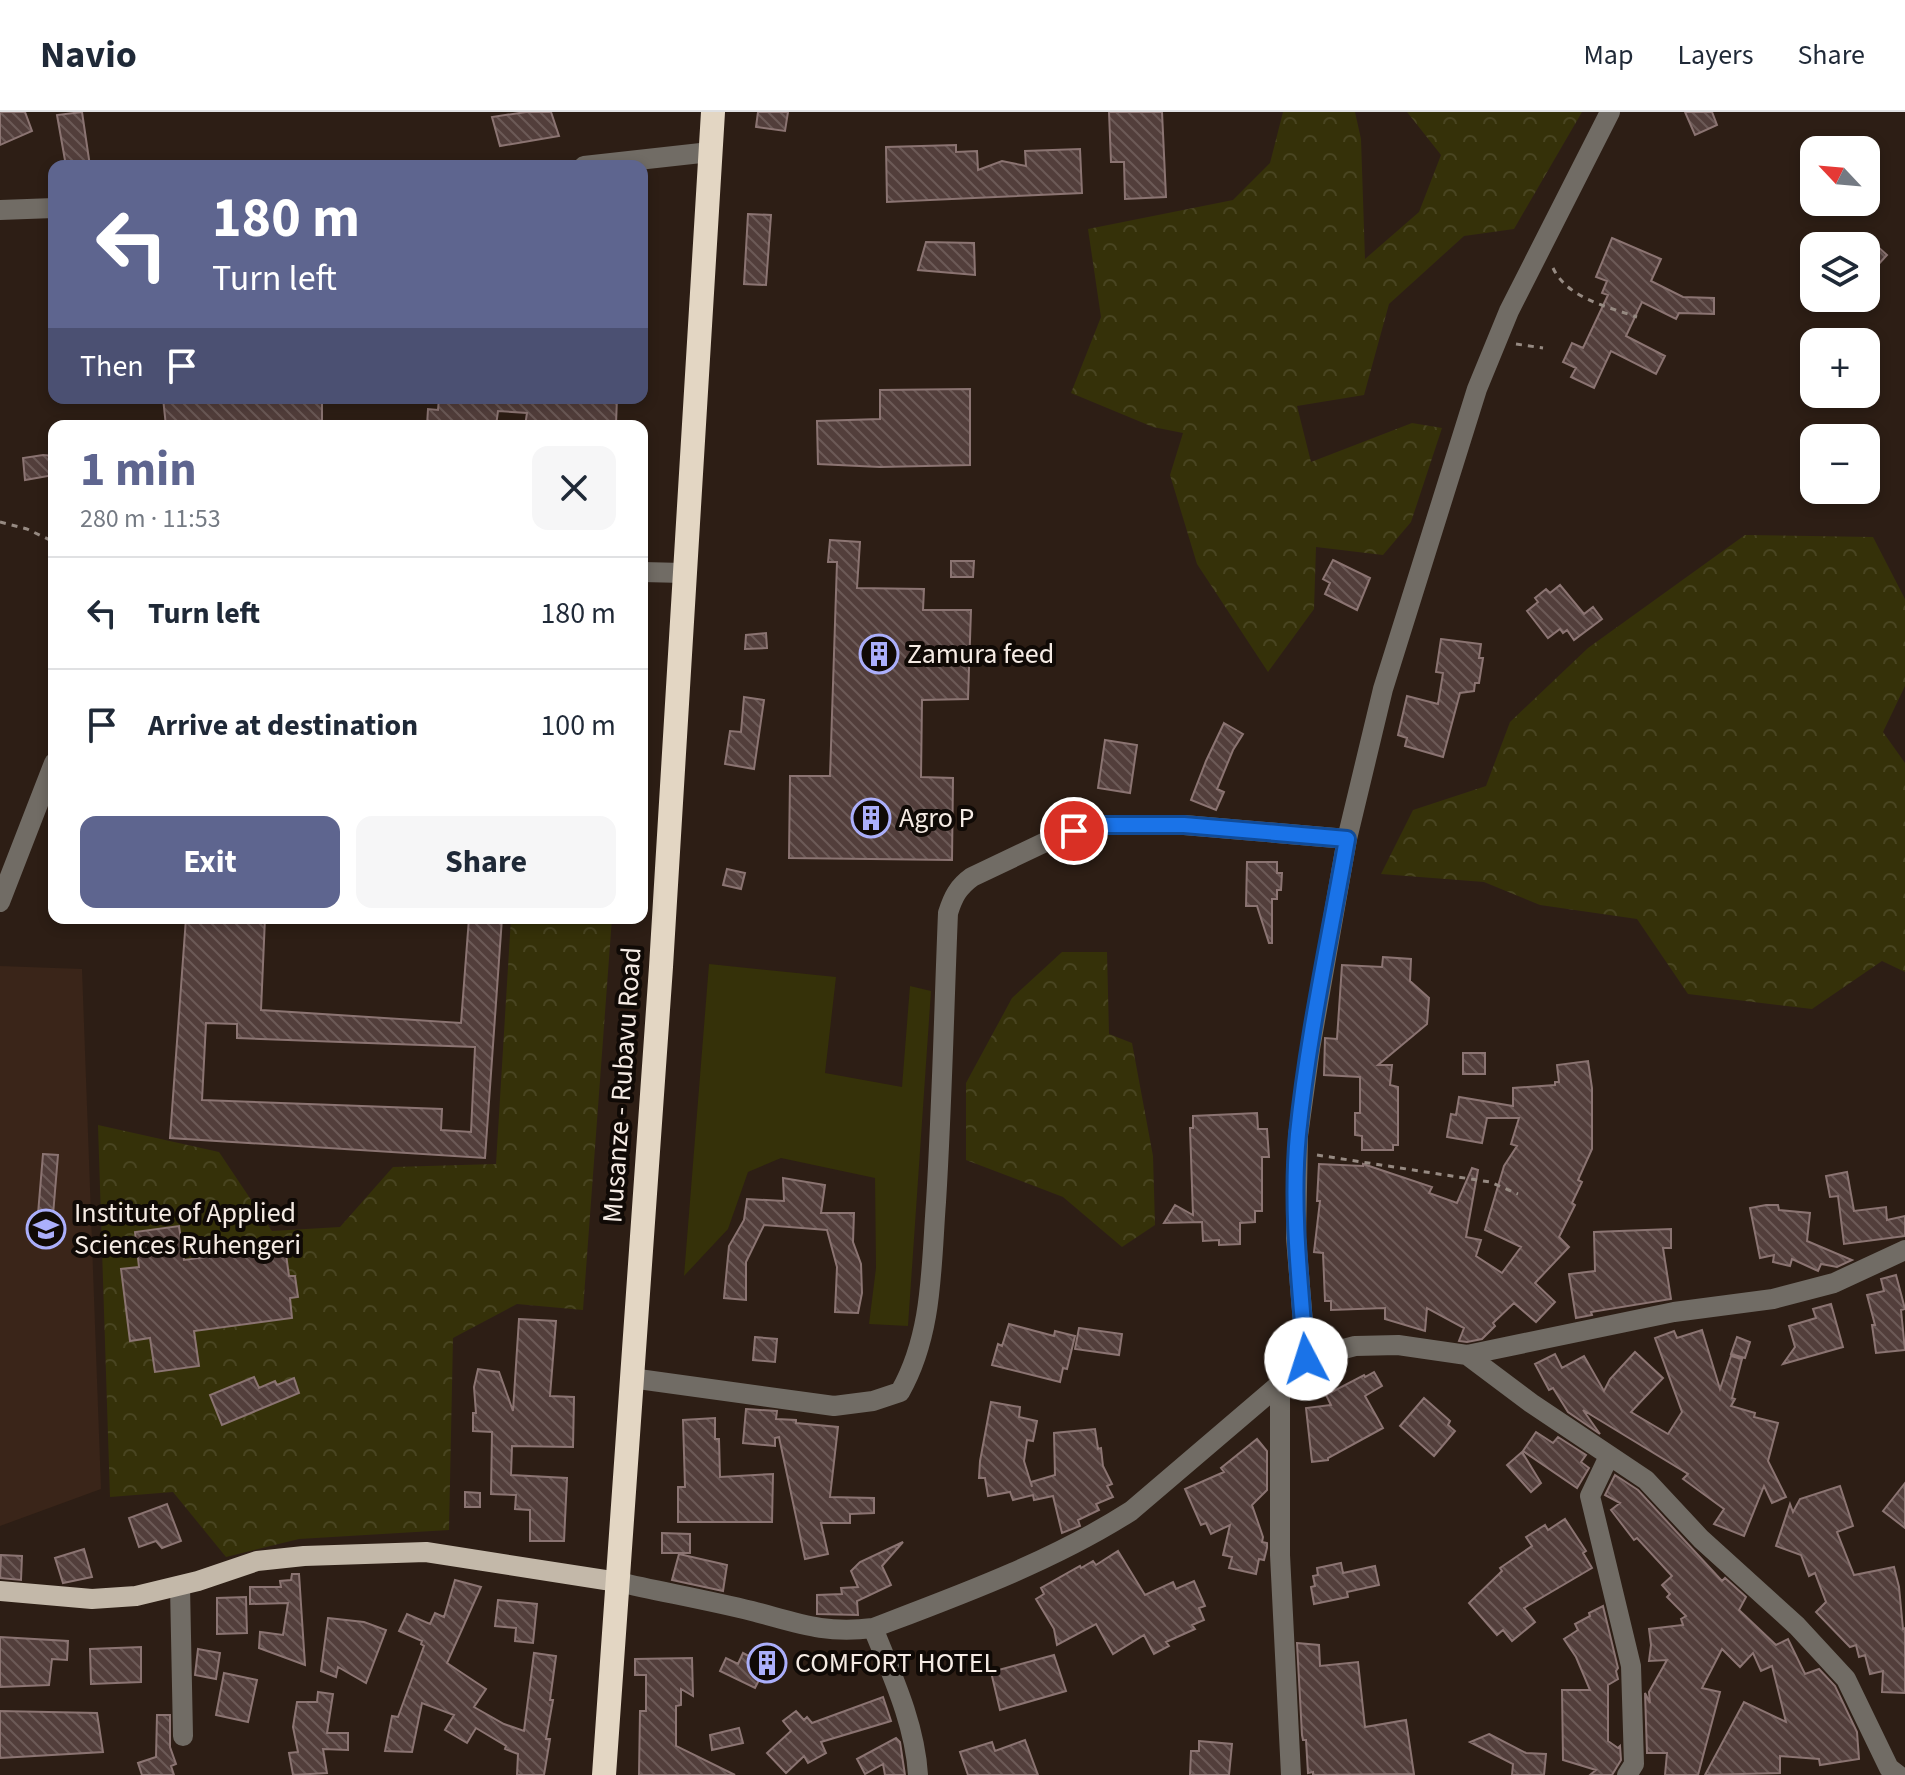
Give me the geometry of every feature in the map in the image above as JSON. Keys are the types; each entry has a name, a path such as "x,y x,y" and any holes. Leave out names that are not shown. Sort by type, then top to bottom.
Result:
{"highway":[{"name":"Musanze - Rubavu Road","path":"604,1775 661,967 713,112"}],"main road":[{"path":"0,1591 92,1599 136,1596 180,1586 257,1561 304,1556 426,1552 618,1582"}],"street":[{"path":"1306,1359 1296,1238 1297,1154 1310,1049 1347,839 1383,689 1477,389 1535,260 1610,112"},
{"path":"638,160 710,152"},
{"path":"0,210 48,208"},
{"path":"648,572 684,573"},
{"path":"0,902 48,778"},
{"path":"631,1378 834,1406 873,1401 900,1392 913,1369 923,1339 929,1295 938,1165 948,913 962,884 1056,837 1092,825 1184,825 1347,839"},
{"path":"618,1582 818,1629 844,1631 873,1628 1059,1552 1101,1530 1131,1511 1306,1359 1355,1346 1398,1345 1467,1355 1674,1312 1773,1299 1834,1283 1905,1250"},
{"path":"1467,1355 1531,1403 1646,1480 1701,1539 1797,1626 1846,1679 1889,1768 1898,1775"},
{"path":"1280,1383 1280,1555 1291,1775"},
{"path":"1609,1456 1590,1496 1631,1666 1634,1764 1627,1775"},
{"path":"180,1586 183,1736"},
{"path":"873,1628 900,1696 911,1732 918,1775"}],"path":[{"path":"1535,260 1552,266 1557,276 1588,300 1637,317"},
{"path":"1496,342 1543,348"},
{"path":"0,522 27,529 48,539"},
{"path":"1297,1154 1490,1182 1518,1194"}],"shaded area":[{"name":"Institute of Applied Sciences Ruhengeri","path":"0,966 82,969 101,1489 0,1526"}],"green space":[{"path":"1283,112 1355,112 1361,139 1365,259 1419,212 1441,155 1407,112 1582,112 1514,229 1464,236 1389,304 1364,395 1297,406 1311,462 1412,423 1442,428 1411,522 1383,555 1316,547 1314,609 1268,672 1197,564 1170,475 1183,433 1153,427 1071,393 1101,317 1088,229 1233,200 1270,163"},
{"path":"1745,535 1873,537 1905,599 1905,686 1883,732 1905,763 1905,972 1882,961 1812,1009 1688,994 1637,919 1540,905 1484,882 1381,874 1413,810 1486,786 1510,722 1588,648"},
{"path":"511,924 612,924 583,1310 517,1304 453,1338 449,1530 299,1539 226,1557 173,1492 110,1497 98,1125 219,1152 272,1231 340,1227 393,1167 496,1164"},
{"path":"1062,952 1107,952 1109,1034 1132,1043 1153,1156 1155,1225 1122,1247 1063,1197 966,1160 966,1083 1012,998"},
{"path":"709,964 836,977 825,1073 902,1087 910,986 931,991 908,1326 869,1324 876,1268 875,1178 781,1158 748,1172 728,1229 684,1276"}],"building":[{"path":"0,112 25,112 32,131 0,145"},
{"path":"82,112 89,160 65,160 57,115"},
{"path":"551,112 559,136 500,146 492,117"},
{"path":"758,112 788,112 785,131 756,127"},
{"path":"1109,112 1162,112 1166,197 1125,199 1124,162 1111,162"},
{"path":"1685,112 1712,112 1717,125 1695,135"},
{"path":"956,145 956,152 977,151 978,170 1002,161 1026,166 1025,151 1080,149 1082,193 887,202 886,147"},
{"path":"748,214 771,215 766,285 744,284"},
{"path":"1612,238 1661,259 1651,281 1683,297 1714,298 1714,314 1679,313 1676,319 1642,302 1626,336 1665,356 1656,374 1611,351 1594,388 1571,377 1576,368 1563,362 1572,343 1583,348 1608,295 1602,293 1607,281 1596,277"},
{"path":"926,242 974,243 975,275 918,270"},
{"path":"1880,249 1887,255 1880,263"},
{"path":"970,389 970,465 880,467 818,464 817,421 880,419 880,390"},
{"path":"164,404 322,404 322,420 165,420"},
{"path":"438,404 617,404 616,420 526,420 527,413 498,411 497,420 427,420 428,409 438,410"},
{"path":"48,455 48,476 25,480 23,458"},
{"path":"830,540 860,542 857,588 924,589 923,610 971,610 968,699 922,700 921,777 953,778 952,860 789,858 790,776 830,776 837,562 828,562"},
{"path":"1333,560 1370,578 1357,610 1325,594 1330,583 1323,579"},
{"path":"951,561 974,561 973,577 951,577"},
{"path":"1560,585 1584,614 1593,607 1602,619 1574,640 1567,630 1563,633 1560,629 1548,638 1527,611 1538,602 1535,598 1546,589 1550,593"},
{"path":"766,633 767,648 745,649 746,635"},
{"path":"1441,639 1481,644 1479,658 1483,658 1479,683 1475,683 1474,691 1460,693 1443,757 1405,746 1407,738 1398,735 1407,696 1438,704 1443,673 1436,672"},
{"path":"744,697 764,700 754,769 725,764 730,731 741,732"},
{"path":"1224,723 1243,734 1217,789 1224,792 1216,810 1191,800"},
{"path":"1105,740 1137,745 1130,793 1098,788"},
{"path":"1247,862 1277,862 1277,873 1282,873 1281,890 1277,890 1277,899 1272,899 1272,943 1269,943 1257,906 1246,906"},
{"path":"727,869 745,873 741,889 723,885"},
{"path":"186,924 265,924 261,1010 461,1023 469,924 502,924 485,1158 170,1138","holes":["206,1023 237,1024 237,1038 475,1047 471,1132 441,1130 442,1109 202,1100"]},
{"path":"1383,957 1411,959 1410,981 1429,998 1427,1024 1378,1065 1392,1065 1390,1085 1398,1087 1398,1145 1393,1145 1393,1150 1362,1150 1362,1136 1355,1135 1355,1113 1360,1113 1360,1077 1324,1075 1325,1038 1337,1039 1342,965 1382,967"},
{"path":"1463,1053 1485,1053 1485,1074 1463,1074"},
{"path":"1588,1061 1592,1088 1592,1149 1578,1180 1582,1182 1572,1203 1575,1205 1559,1237 1569,1247 1535,1283 1555,1302 1536,1322 1514,1303 1493,1323 1495,1326 1482,1339 1467,1342 1459,1341 1464,1328 1427,1308 1425,1331 1385,1319 1385,1308 1331,1310 1331,1301 1325,1301 1323,1253 1314,1252 1320,1201 1317,1201 1319,1164 1363,1164 1432,1187 1429,1193 1457,1203 1472,1168 1478,1170 1466,1237 1481,1240 1476,1256 1502,1273 1521,1247 1485,1230 1504,1166 1517,1146 1511,1144 1519,1118 1487,1118 1482,1143 1447,1137 1451,1114 1456,1115 1459,1097 1513,1106 1513,1088 1555,1085 1559,1082 1557,1065"},
{"path":"1257,1113 1258,1129 1267,1129 1269,1157 1262,1157 1262,1211 1255,1211 1255,1222 1240,1223 1240,1244 1219,1245 1219,1240 1203,1241 1202,1222 1164,1223 1175,1205 1193,1215 1190,1128 1193,1128 1193,1116"},
{"path":"43,1154 58,1155 53,1215 38,1214"},
{"path":"1847,1172 1854,1211 1886,1207 1887,1220 1905,1216 1905,1236 1844,1244 1838,1196 1830,1197 1826,1176"},
{"path":"783,1178 825,1185 821,1213 854,1213 853,1242 861,1264 862,1293 858,1313 835,1312 837,1267 827,1230 764,1225 746,1262 746,1300 724,1298 729,1246 744,1220 747,1199 784,1201"},
{"path":"1778,1205 1779,1210 1810,1213 1807,1241 1852,1260 1837,1267 1821,1264 1818,1271 1792,1259 1790,1266 1773,1262 1774,1255 1760,1258 1750,1208"},
{"path":"179,1226 184,1260 285,1247 289,1276 295,1276 298,1297 290,1298 292,1318 194,1331 199,1366 155,1372 150,1338 130,1341 121,1269 139,1267 135,1232"},
{"path":"1671,1229 1671,1248 1663,1248 1671,1299 1591,1312 1592,1315 1576,1318 1569,1274 1595,1271 1594,1232"},
{"path":"1896,1275 1905,1309 1901,1310 1905,1350 1876,1353 1872,1325 1875,1325 1867,1295 1884,1291 1881,1279"},
{"path":"1831,1304 1843,1347 1783,1364 1795,1347 1789,1326 1816,1318 1813,1309"},
{"path":"519,1319 556,1321 550,1396 574,1397 573,1447 512,1446 511,1475 567,1478 564,1541 530,1541 530,1510 515,1509 516,1495 491,1494 492,1432 473,1431 473,1413 476,1413 474,1387 478,1369 499,1372 513,1411"},
{"path":"1009,1324 1054,1336 1055,1331 1075,1336 1067,1369 1063,1368 1060,1382 992,1365 998,1344 1002,1346"},
{"path":"1079,1328 1122,1334 1119,1355 1075,1349"},
{"path":"1702,1330 1720,1389 1731,1356 1742,1359 1731,1406 1755,1413 1754,1417 1778,1423 1768,1461 1786,1497 1772,1503 1764,1486 1744,1536 1714,1524 1724,1509 1683,1479 1688,1474 1583,1410 1600,1434 1568,1412 1553,1388 1549,1390 1535,1364 1555,1354 1562,1368 1584,1356 1604,1391 1610,1379 1635,1352 1663,1378 1631,1412 1668,1434 1682,1412 1655,1338 1674,1331 1677,1338"},
{"path":"755,1337 777,1339 775,1362 753,1360"},
{"path":"1737,1337 1750,1342 1745,1358 1731,1354"},
{"path":"1374,1372 1382,1386 1365,1396 1383,1428 1328,1460 1312,1462 1306,1408 1331,1405 1326,1395"},
{"path":"254,1377 259,1388 294,1378 299,1393 222,1425 210,1395"},
{"path":"1424,1398 1450,1421 1448,1425 1455,1431 1434,1456 1400,1426"},
{"path":"991,1402 1020,1407 1019,1417 1037,1421 1033,1441 1027,1440 1024,1461 1032,1487 1031,1482 1055,1475 1054,1433 1095,1429 1103,1466 1112,1484 1107,1486 1113,1497 1096,1504 1099,1510 1078,1520 1080,1526 1062,1533 1053,1496 1034,1500 1033,1495 1013,1500 1010,1492 988,1496 985,1478 979,1478"},
{"path":"746,1409 777,1411 776,1419 796,1420 796,1423 838,1427 830,1497 874,1498 874,1513 850,1514 850,1523 821,1523 828,1554 805,1559 779,1437 775,1438 775,1446 743,1443"},
{"path":"715,1418 720,1477 773,1474 772,1522 678,1522 678,1487 685,1487 683,1420"},
{"path":"1536,1432 1553,1443 1558,1437 1586,1455 1581,1462 1589,1468 1577,1488 1523,1451"},
{"path":"1257,1439 1267,1451 1267,1490 1252,1505 1262,1542 1267,1543 1267,1548 1264,1560 1259,1559 1256,1574 1229,1568 1232,1557 1223,1555 1230,1525 1211,1534 1206,1523 1201,1525 1185,1489 1224,1472 1221,1468"},
{"path":"1522,1452 1541,1483 1531,1492 1507,1465"},
{"path":"1615,1475 1638,1490 1722,1581 1725,1578 1746,1597 1739,1610 1776,1645 1788,1639 1805,1674 1819,1669 1835,1686 1857,1732 1859,1759 1820,1765 1819,1759 1780,1756 1780,1773 1705,1775 1744,1702 1786,1722 1772,1666 1761,1671 1753,1653 1740,1667 1722,1649 1702,1688 1720,1692 1698,1775 1665,1775 1667,1753 1647,1753 1645,1693 1650,1703 1649,1692 1667,1660 1649,1661 1649,1629 1683,1625 1681,1619 1686,1616 1667,1597 1670,1594 1662,1585 1672,1576 1637,1538 1634,1540 1611,1510 1620,1503 1605,1495"},
{"path":"1905,1483 1905,1528 1883,1511"},
{"path":"1840,1486 1853,1526 1837,1532 1854,1575 1894,1567 1905,1628 1905,1693 1882,1692 1883,1671 1870,1674 1865,1655 1859,1657 1856,1645 1850,1647 1816,1612 1826,1602 1815,1573 1809,1576 1801,1555 1776,1546 1790,1504 1793,1512 1800,1499"},
{"path":"465,1492 480,1493 480,1507 465,1507"},
{"path":"167,1504 181,1541 162,1548 156,1541 139,1547 129,1518"},
{"path":"1565,1519 1586,1551 1583,1553 1592,1568 1524,1608 1535,1622 1512,1641 1503,1630 1497,1635 1469,1603 1502,1571 1500,1568 1532,1546 1526,1537 1545,1525 1548,1530"},
{"path":"662,1533 690,1534 690,1553 662,1553"},
{"path":"903,1542 882,1566 891,1585 857,1601 858,1615 817,1614 817,1595 842,1594 841,1588 858,1587 851,1571 860,1562"},
{"path":"84,1549 92,1577 63,1583 55,1558"},
{"path":"1118,1551 1145,1595 1173,1582 1176,1589 1194,1581 1205,1606 1199,1608 1204,1620 1192,1625 1195,1629 1166,1642 1169,1646 1154,1654 1144,1635 1113,1654 1096,1624 1057,1645 1054,1629 1036,1599 1044,1594 1041,1588 1080,1566 1093,1561 1096,1565"},
{"path":"679,1554 727,1565 723,1591 672,1580"},
{"path":"1,1555 22,1556 21,1580 0,1578"},
{"path":"1341,1563 1343,1573 1375,1566 1379,1585 1347,1592 1348,1597 1314,1604 1311,1587 1315,1586 1313,1576 1318,1575 1317,1568"},
{"path":"292,1574 299,1574 305,1665 259,1648 260,1632 283,1635 288,1603 250,1604 250,1587 281,1587 280,1581 291,1580"},
{"path":"455,1580 481,1587 447,1663 486,1689 474,1707 524,1731 534,1653 556,1656 544,1775 517,1775 518,1754 505,1749 506,1746 476,1728 467,1743 445,1730 454,1715 422,1703 412,1752 385,1751 392,1716 398,1717 424,1646 422,1641 399,1631 407,1614 430,1624 435,1613 444,1617"},
{"path":"246,1597 247,1633 217,1634 217,1598"},
{"path":"498,1600 537,1604 533,1643 515,1641 516,1628 495,1626"},
{"path":"1603,1606 1618,1668 1618,1679 1608,1685 1608,1741 1618,1748 1620,1746 1621,1760 1612,1775 1590,1775 1596,1770 1563,1760 1562,1690 1590,1690 1576,1657 1564,1639 1578,1630 1575,1624"},
{"path":"328,1618 364,1622 386,1630 366,1683 338,1667 336,1677 321,1671"},
{"path":"0,1637 68,1641 67,1660 52,1659 49,1685 0,1687"},
{"path":"1297,1643 1319,1645 1320,1666 1358,1662 1365,1727 1406,1720 1414,1774 1308,1773 1306,1740 1302,1735"},
{"path":"767,1645 783,1654 768,1680 761,1676 755,1688 720,1671 726,1658 738,1664 743,1653 758,1661"},
{"path":"141,1647 141,1682 91,1684 90,1649"},
{"path":"198,1649 220,1653 216,1679 195,1675"},
{"path":"1054,1655 1066,1691 1000,1710 991,1672"},
{"path":"692,1658 693,1696 681,1689 681,1705 676,1706 676,1746 735,1775 639,1775 640,1711 646,1711 646,1675 635,1675 635,1659"},
{"path":"224,1673 257,1680 248,1722 216,1715"},
{"path":"318,1692 333,1694 327,1733 348,1733 348,1750 323,1749 327,1773 293,1775 289,1753 298,1752 293,1727 297,1702 317,1702"},
{"path":"883,1697 891,1721 821,1742 826,1753 808,1763 804,1756 786,1773 767,1753 791,1731 783,1721 796,1711 812,1723"},
{"path":"0,1711 97,1713 103,1752 0,1758"},
{"path":"157,1715 170,1715 170,1747 176,1764 171,1766 174,1775 142,1775 138,1763 156,1757"},
{"path":"739,1728 743,1743 712,1750 710,1735"},
{"path":"1489,1734 1526,1753 1546,1754 1544,1775 1512,1775 1513,1764 1470,1742"},
{"path":"896,1738 900,1742 905,1775 885,1775 883,1764 865,1774 857,1759"},
{"path":"1025,1740 1038,1775 968,1775 960,1752 992,1742 995,1751"},
{"path":"1199,1741 1232,1744 1229,1775 1190,1775 1191,1751 1199,1751"}],"place":[{"name":"Zamura feed","path":"879,654"},
{"name":"Agro P","path":"871,818"},
{"name":"Institute of Applied Sciences Ruhengeri","path":"46,1229"},
{"name":"COMFORT HOTEL","path":"767,1663"}],"route":[{"path":"1074,831 1092,825 1184,825 1347,839 1298,1136 1296,1238 1306,1359"}]}
